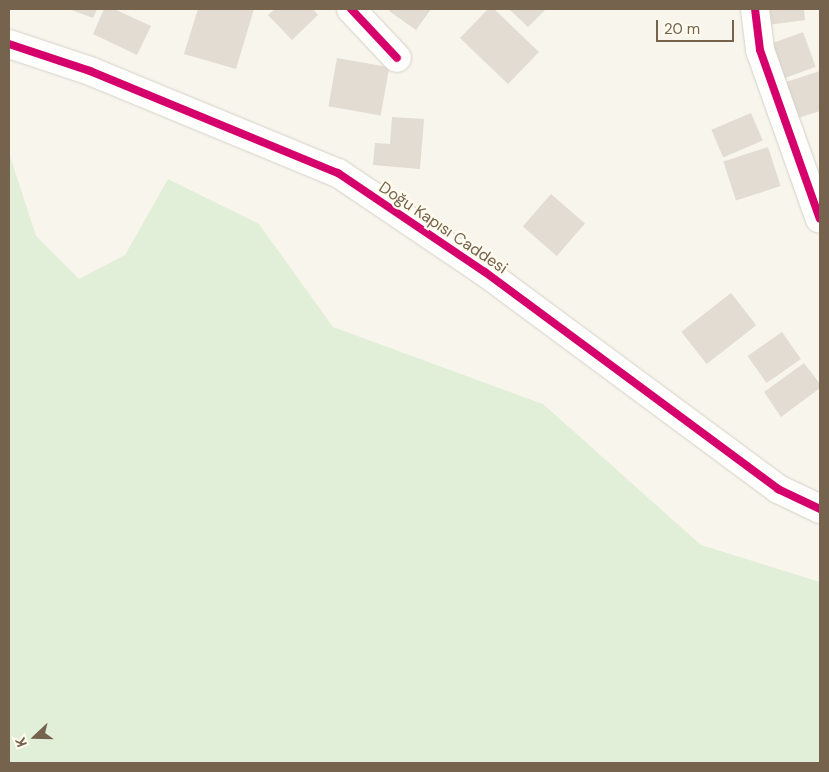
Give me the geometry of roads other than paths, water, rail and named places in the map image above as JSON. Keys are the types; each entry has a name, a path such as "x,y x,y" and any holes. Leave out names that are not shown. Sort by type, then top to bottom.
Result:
{"street":[{"path":"351,9 397,58"},
{"path":"755,9 760,50 817,204"},
{"name":"Doğu Kapısı Caddesi","path":"9,44 90,71 338,173 485,272 778,488 820,509"}]}
